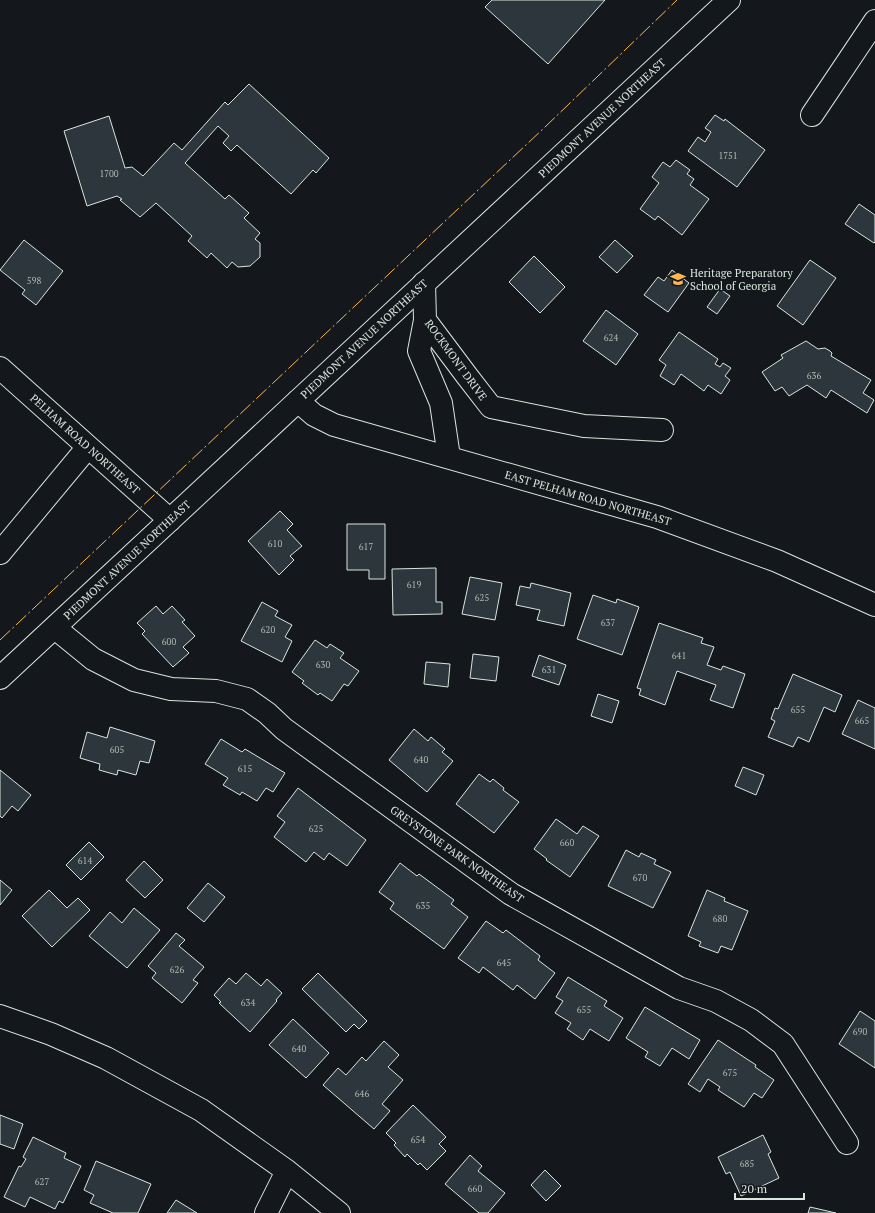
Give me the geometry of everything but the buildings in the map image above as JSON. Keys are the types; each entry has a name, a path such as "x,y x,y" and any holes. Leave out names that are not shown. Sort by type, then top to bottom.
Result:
{"street":[{"name":"PIEDMONT AVENUE NORTHEAST","path":"0,678 729,0"},
{"path":"812,115 875,21"},
{"name":"ROCKMONT DRIVE","path":"424,283 425,320 491,407 584,426 662,430"},
{"path":"425,320 419,351 441,403 449,457"},
{"name":"PELHAM ROAD NORTHEAST","path":"0,368 170,520"},
{"name":"EAST PELHAM ROAD NORTHEAST","path":"298,401 314,415 334,425 657,517 777,560 875,605"},
{"path":"0,553 88,447"},
{"name":"GREYSTONE PARK NORTHEAST","path":"55,628 93,659 134,680 171,690 216,691 247,699 267,712 284,729 510,894 679,988 716,1001 751,1020 783,1044 847,1143"},
{"path":"0,1016 51,1034 106,1058 201,1110 287,1171 338,1213"},
{"path":"266,1213 287,1171"}],"power":[{"path":"0,640 544,128 677,0"}],"place":[{"name":"Heritage Preparatory School of Georgia","path":"678,279"}]}
